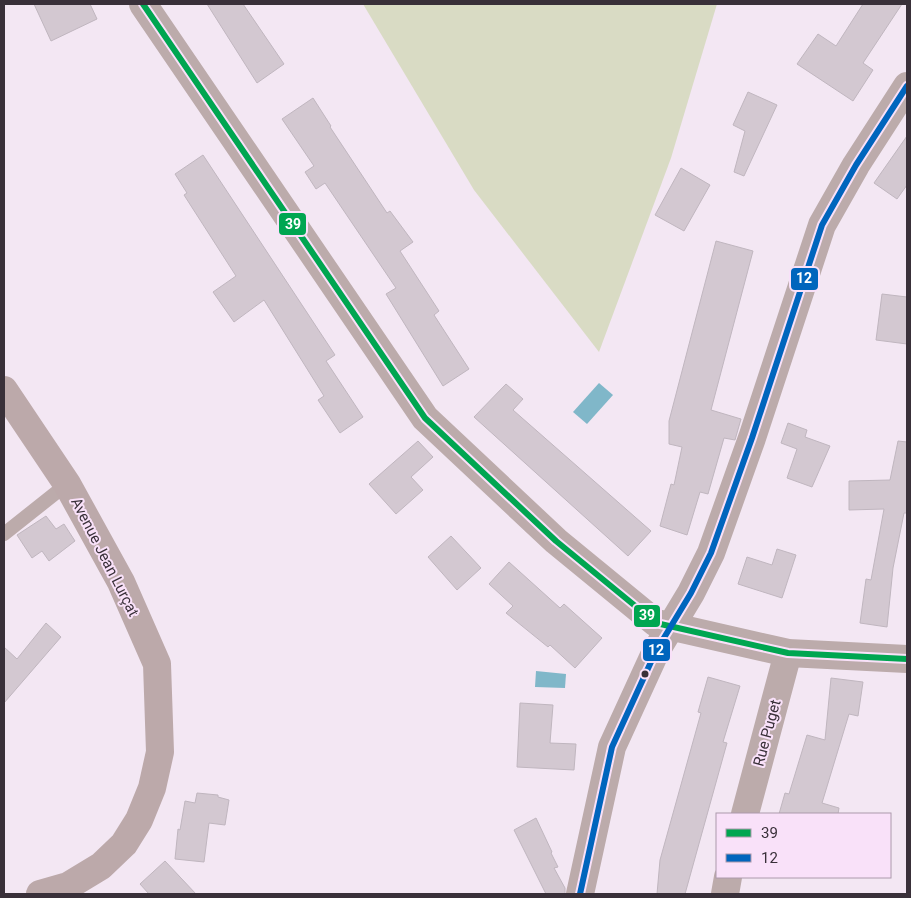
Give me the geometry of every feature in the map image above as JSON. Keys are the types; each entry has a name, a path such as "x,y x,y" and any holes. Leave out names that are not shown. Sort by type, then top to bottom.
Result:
{"main road":[{"name":"Avenue Jean Lurçat","path":"4,390 67,484 121,582 157,664 160,752 152,788 139,820 124,844 101,866 68,886 40,894"}],"street":[{"path":"143,4 425,418 556,541 656,623 788,653 907,659"},
{"path":"580,894 612,747 656,651 711,553 752,438 822,225 856,165 907,86"},
{"name":"Rue Puget","path":"745,813 788,653"},
{"path":"725,894 728,878"}],"lane":[{"path":"4,534 67,484"}],"green space":[{"path":"363,4 717,4 671,158 599,352 474,190"}],"water":[{"path":"599,383 613,395 587,424 573,412"},
{"path":"536,671 566,674 565,688 535,687"}],"building":[{"path":"34,4 90,4 97,19 51,41"},
{"path":"207,4 243,4 284,64 257,83"},
{"path":"863,4 902,4 863,63 873,70 853,101 797,64 818,34 836,46"},
{"path":"748,92 777,105 744,176 734,172 745,131 733,125"},
{"path":"313,98 387,213 390,211 413,242 400,251 439,311 434,315 469,369 443,386 386,294 396,288 325,183 316,189 305,172 314,166 282,119"},
{"path":"907,136 907,185 897,199 874,183"},
{"path":"203,155 335,355 326,361 363,417 340,433 318,400 324,396 264,300 234,322 213,292 236,276 184,195 187,193 175,174"},
{"path":"681,168 710,185 684,231 655,215"},
{"path":"716,241 753,251 711,410 741,419 735,440 724,438 708,494 700,492 687,535 660,526 671,484 674,485 682,447 669,444 669,421"},
{"path":"882,294 907,297 907,344 876,340"},
{"path":"506,384 523,399 513,410 651,531 628,556 474,417"},
{"path":"788,423 807,430 805,437 830,446 812,487 787,478 797,449 781,443"},
{"path":"418,441 433,457 411,477 423,490 396,514 369,484"},
{"path":"898,441 907,442 907,513 904,513 893,568 887,627 860,623 866,579 871,580 884,509 849,510 849,481 890,480"},
{"path":"46,516 56,529 64,524 75,541 49,561 42,551 32,558 17,535"},
{"path":"451,536 481,568 457,590 428,557"},
{"path":"777,549 796,555 782,598 738,584 747,557 772,565"},
{"path":"509,562 560,608 564,604 602,638 575,668 550,645 548,647 506,613 513,606 489,584"},
{"path":"46,623 61,637 4,703 4,647 17,659"},
{"path":"708,677 740,686 723,742 727,743 685,894 657,894 660,860 701,713 698,712"},
{"path":"831,678 863,682 858,716 849,714 822,803 839,808 838,813 779,813 785,793 789,794 807,735 825,740"},
{"path":"520,703 553,705 550,743 576,744 574,770 517,767"},
{"path":"197,793 218,795 218,797 229,800 225,825 209,823 204,862 175,859 178,829 180,830 185,801 195,803"},
{"path":"536,818 558,867 554,868 565,888 565,894 546,894 514,830"},
{"path":"165,861 196,894 149,894 140,884"}],"transit line":[{"name":"39","path":"143,4 425,418 556,541 656,623 788,653 907,659"},
{"name":"12","path":"580,894 612,747 656,651 691,593 711,553 752,438 822,225 856,165 907,86"}]}
